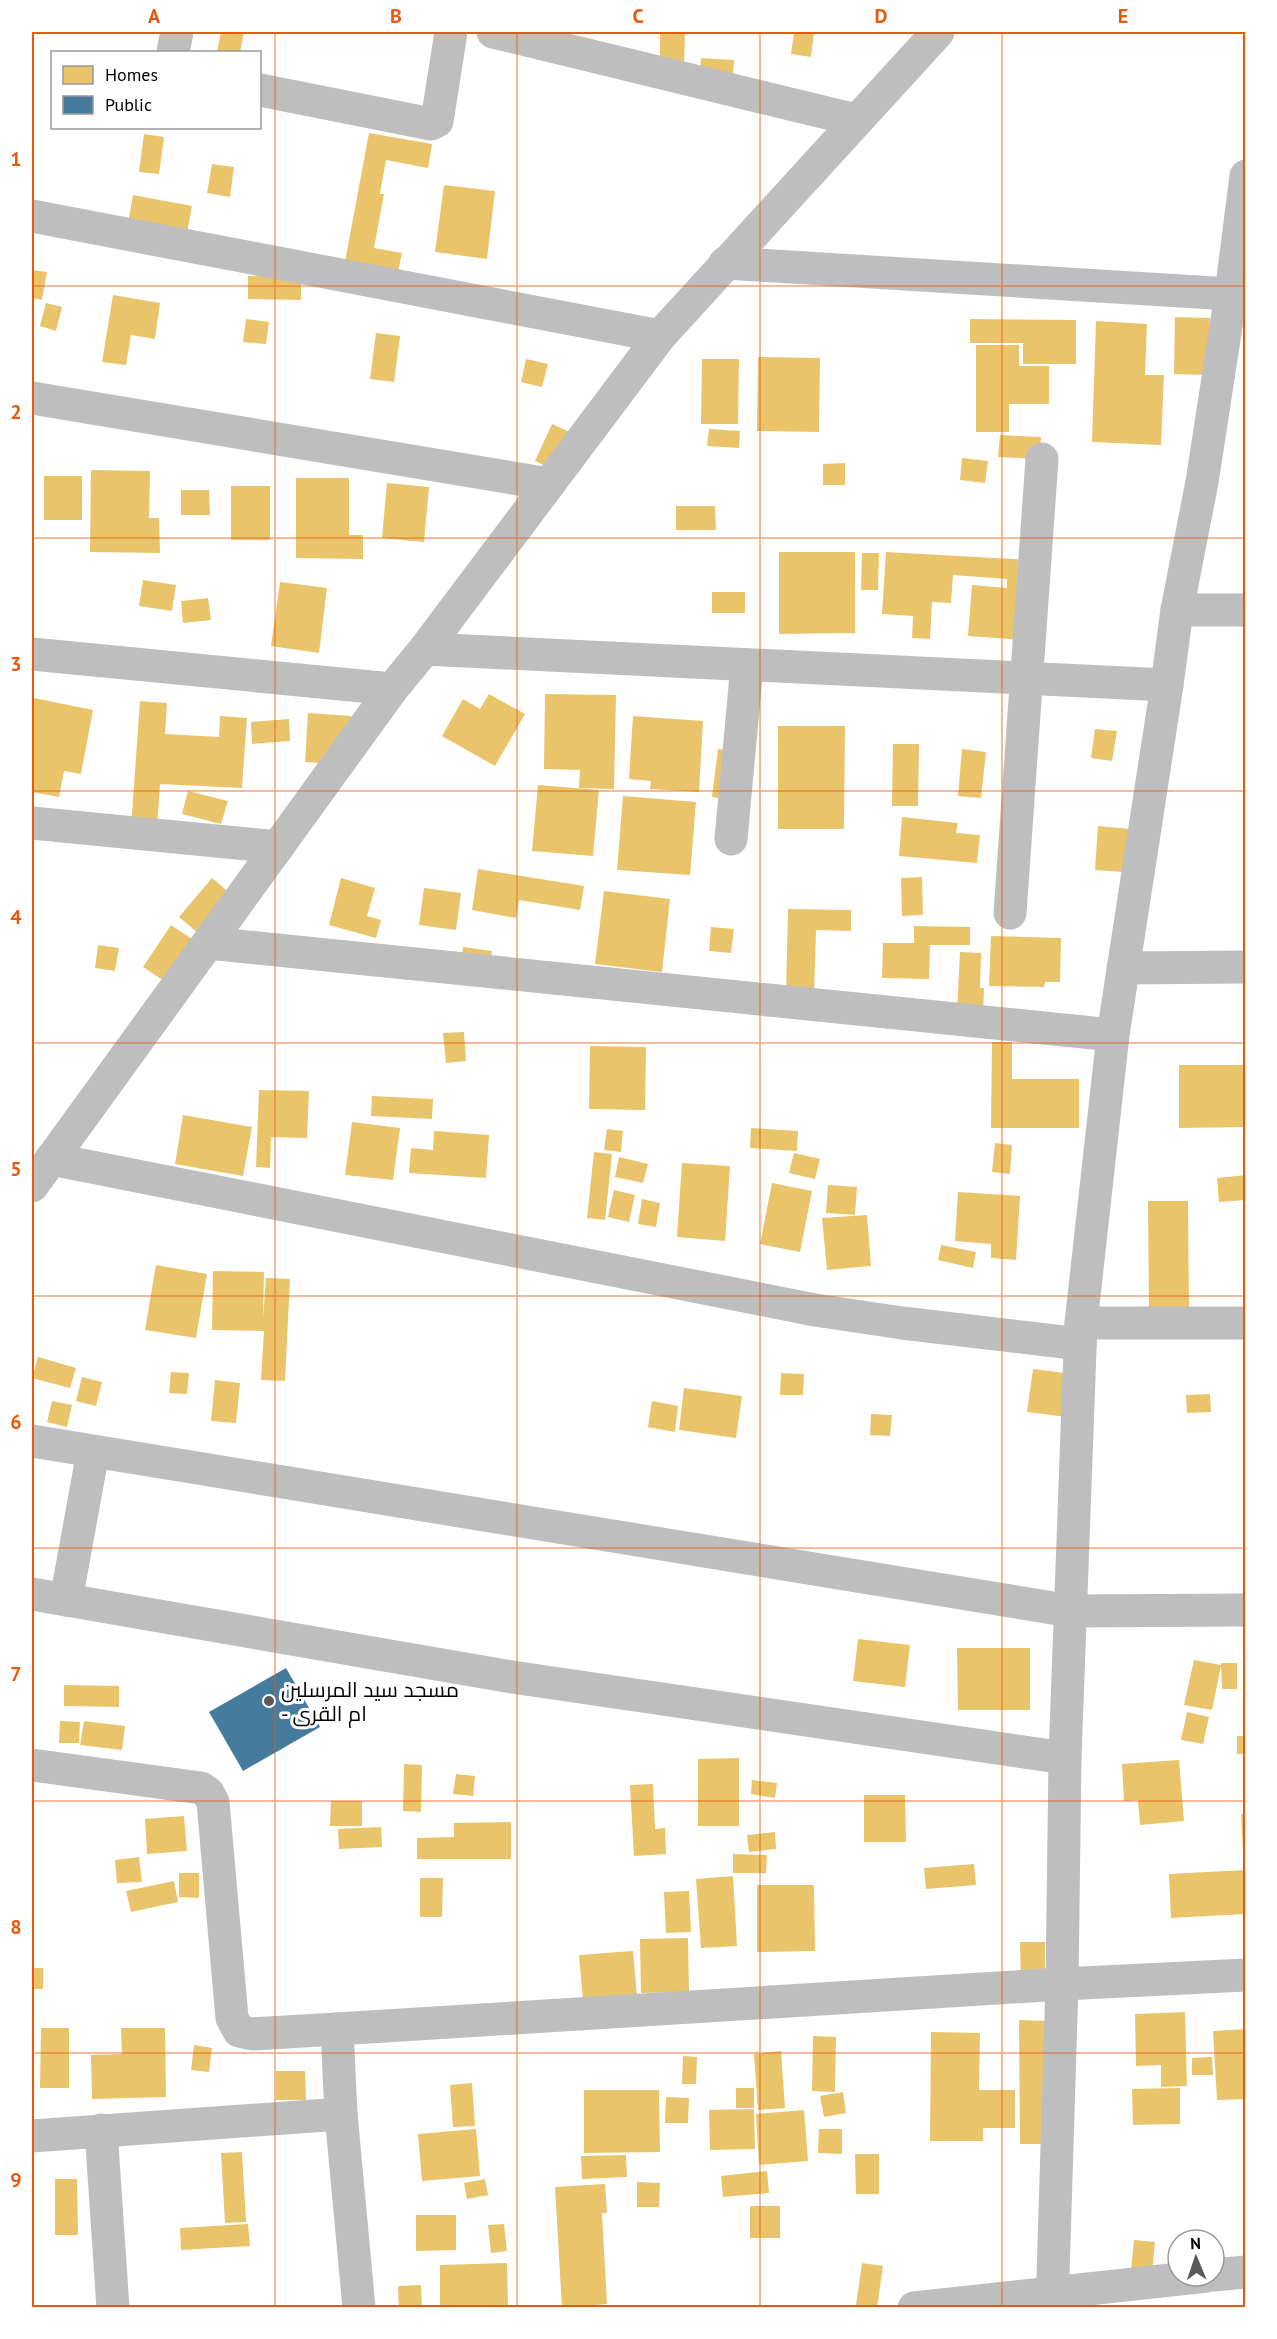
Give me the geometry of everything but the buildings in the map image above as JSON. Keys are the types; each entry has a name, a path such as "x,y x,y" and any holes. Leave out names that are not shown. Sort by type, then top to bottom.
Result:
{"street":[{"path":"173,51 177,32"},
{"path":"261,90 431,124 437,121 451,32"},
{"path":"493,32 856,120"},
{"path":"32,1186 392,689 425,649 660,336 938,32"},
{"path":"1053,2299 1062,1984 1065,1758 1081,1334 1113,1035 1177,610 1238,294 1245,176"},
{"path":"32,216 660,336"},
{"path":"725,263 1238,294"},
{"path":"32,398 549,484"},
{"path":"1010,913 1042,459"},
{"path":"1177,610 1245,610"},
{"path":"425,649 1167,685"},
{"path":"32,654 392,689"},
{"path":"731,839 747,665"},
{"path":"32,823 278,847"},
{"path":"208,943 1113,1035"},
{"path":"1123,968 1245,967"},
{"path":"51,1159 815,1310 902,1323 1081,1334 1245,1323"},
{"path":"32,1441 1071,1611 1245,1610"},
{"path":"66,1600 93,1452"},
{"path":"32,1594 512,1677 1065,1758"},
{"path":"32,1765 201,1788 208,1793 213,1802 232,2018 239,2031 252,2034 1062,1984 1245,1975"},
{"path":"337,2029 341,2114 359,2307"},
{"path":"32,2136 341,2114"},
{"path":"101,2130 112,2307"},
{"path":"1226,2274 1245,2272"},
{"path":"914,2307 1053,2299 1166,2282"}],"place":[{"name":"مسجد سيد المرسلين - ام القرى","path":"269,1701"}]}
